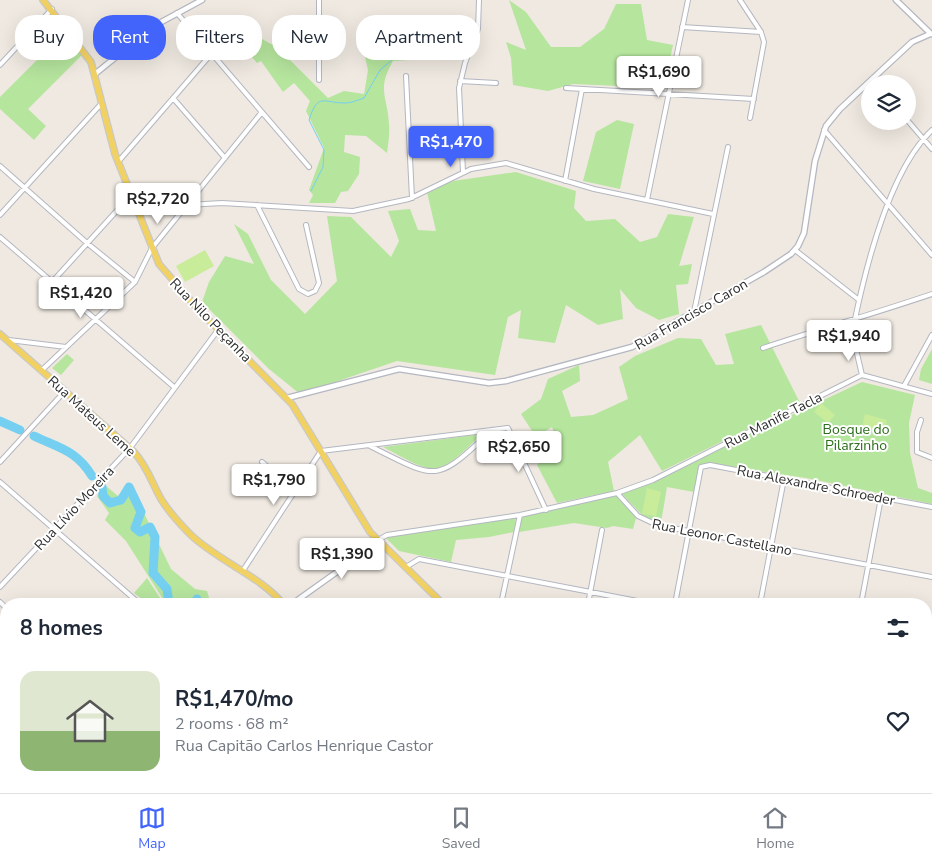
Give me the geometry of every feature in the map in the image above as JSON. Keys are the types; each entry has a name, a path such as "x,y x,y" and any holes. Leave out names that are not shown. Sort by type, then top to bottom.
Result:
{"main road":[{"name":"Rua Nilo Peçanha","path":"42,0 52,9 84,50 95,74 101,104 118,162 159,264 218,330 287,398 298,412 368,530 437,598"},
{"name":"Rua Mateus Leme","path":"2,337 130,448 144,464 161,499 180,523 202,545 274,593 278,598"}],"street":[{"path":"95,74 148,31 202,0"},
{"path":"319,0 319,80"},
{"path":"463,172 460,81 478,29 479,0"},
{"path":"648,200 688,0"},
{"path":"740,0 760,32 764,45 750,118"},
{"path":"896,0 931,34"},
{"path":"0,64 52,9"},
{"path":"682,27 760,32"},
{"name":"Rua Francisco Caron","path":"876,75 912,42 931,34"},
{"path":"118,162 206,60"},
{"path":"218,60 309,167"},
{"path":"406,76 412,198"},
{"path":"460,81 496,83"},
{"path":"566,88 754,99"},
{"path":"564,181 582,88"},
{"name":"Rua Francisco Caron","path":"287,398 399,369 489,382 506,382 632,347 769,270 795,250 804,233 815,161 824,130 834,116 861,90"},
{"path":"173,98 225,158"},
{"path":"0,215 101,104"},
{"path":"41,371 135,282 152,248 262,112"},
{"path":"824,130 932,255"},
{"path":"916,130 932,149"},
{"path":"855,319 888,206 904,166 923,139 932,130"},
{"path":"694,312 728,147"},
{"path":"187,205 222,203 353,211 412,198 463,172 506,163 564,181 713,214"},
{"path":"0,166 87,243 135,282"},
{"path":"43,292 131,195"},
{"path":"257,205 299,289 308,294 315,290 319,283 306,225"},
{"path":"0,237 174,387"},
{"path":"795,250 859,300"},
{"path":"763,348 845,320 855,319 932,294"},
{"name":"Rua Lívio Moreira","path":"0,587 130,448 218,330"},
{"path":"904,386 932,335"},
{"path":"2,337 66,347"},
{"path":"855,345 862,375 932,394"},
{"name":"Rua Manife Tacla","path":"618,493 662,475 862,375"},
{"path":"0,462 65,391"},
{"path":"921,420 917,452 932,458"},
{"path":"242,572 321,451 508,428 546,510"},
{"path":"369,445 418,469 436,472 456,464 492,430"},
{"path":"262,462 294,491"},
{"name":"Rua Alexandre Schroeder","path":"689,531 701,467 710,466 932,507"},
{"path":"761,598 784,479"},
{"path":"0,482 133,598"},
{"path":"300,598 387,535 520,515 618,493"},
{"name":"Rua Leonor Castellano","path":"618,493 632,510 644,520 689,531 932,577"},
{"path":"862,598 881,498"},
{"path":"502,598 520,515"},
{"path":"590,598 602,530"},
{"path":"676,598 689,531"},
{"path":"406,567 419,559 622,598"}],"green space":[{"path":"509,0 526,12 551,47 580,47 604,29 616,4 641,4 647,40 673,45 664,88 573,84 548,91 513,85 511,58 506,42 526,50"},
{"path":"262,39 272,44 272,60 290,60 328,98 344,91 364,94 368,70 366,60 410,60 393,61 385,79 384,93 389,128 387,153 366,136 345,135 344,152 360,157 359,174 348,191 341,192 335,203 309,203 313,195 309,190 324,148 306,111 310,101 294,83 283,92 261,61 257,63 254,60 262,60"},
{"path":"37,60 77,60 28,109 46,126 34,140 0,109 0,97"},
{"path":"617,120 634,124 620,189 583,181 596,132"},
{"path":"516,172 576,191 574,208 586,221 615,219 640,242 657,237 668,214 694,217 679,266 692,264 688,284 676,285 679,314 659,320 636,308 620,289 623,319 598,325 566,305 555,343 518,338 521,310 508,317 495,375 397,361 300,394 269,369 202,302 209,282 225,256 254,264 234,224 248,234 271,280 305,314 337,281 327,216 351,217 391,257 399,241 388,211 410,209 418,230 436,231 427,192 453,181"},
{"path":"205,250 214,266 185,282 176,266"},
{"path":"761,325 800,403 662,471 640,435 608,462 614,491 557,503 537,465 558,445 552,427 536,437 521,414 541,399 548,379 579,365 580,381 562,391 571,417 593,415 628,399 619,367 635,356 678,338 701,339 716,365 734,364 725,334"},
{"path":"932,349 932,384 919,380 921,369"},
{"path":"67,354 74,360 61,375 52,368"},
{"name":"Bosque do Pilarzinho","path":"862,382 915,395 909,423 910,453 918,488 932,493 932,504 806,478 710,464 700,465 694,492 667,487 661,523 644,517 622,494"},
{"path":"821,403 835,415 828,423 814,412"},
{"path":"865,414 887,420 883,433 862,428"},
{"path":"482,434 455,459 436,468 427,468 416,464 383,447"},
{"path":"130,484 171,569 195,589 207,591 209,598 162,598 126,541 105,520 109,513 97,496 106,486 118,496"},
{"path":"647,488 661,492 656,516 642,514"},
{"path":"616,495 636,518 633,529 613,526 607,528 574,523 519,532 522,517"},
{"path":"516,518 514,532 489,537 456,540 451,562 399,551 385,537"},
{"path":"147,578 160,598 140,598 134,593"}],"waterway":[{"path":"311,191 323,167 324,150 309,120 315,106 322,101 347,103 364,98 380,70 392,60"},
{"path":"0,421 20,430"},
{"path":"34,436 73,455 80,460 92,476"},
{"path":"102,487 103,496 110,503 121,500 129,487 141,512 135,528 140,532 150,527 155,537 153,573 167,589 168,598"}]}
